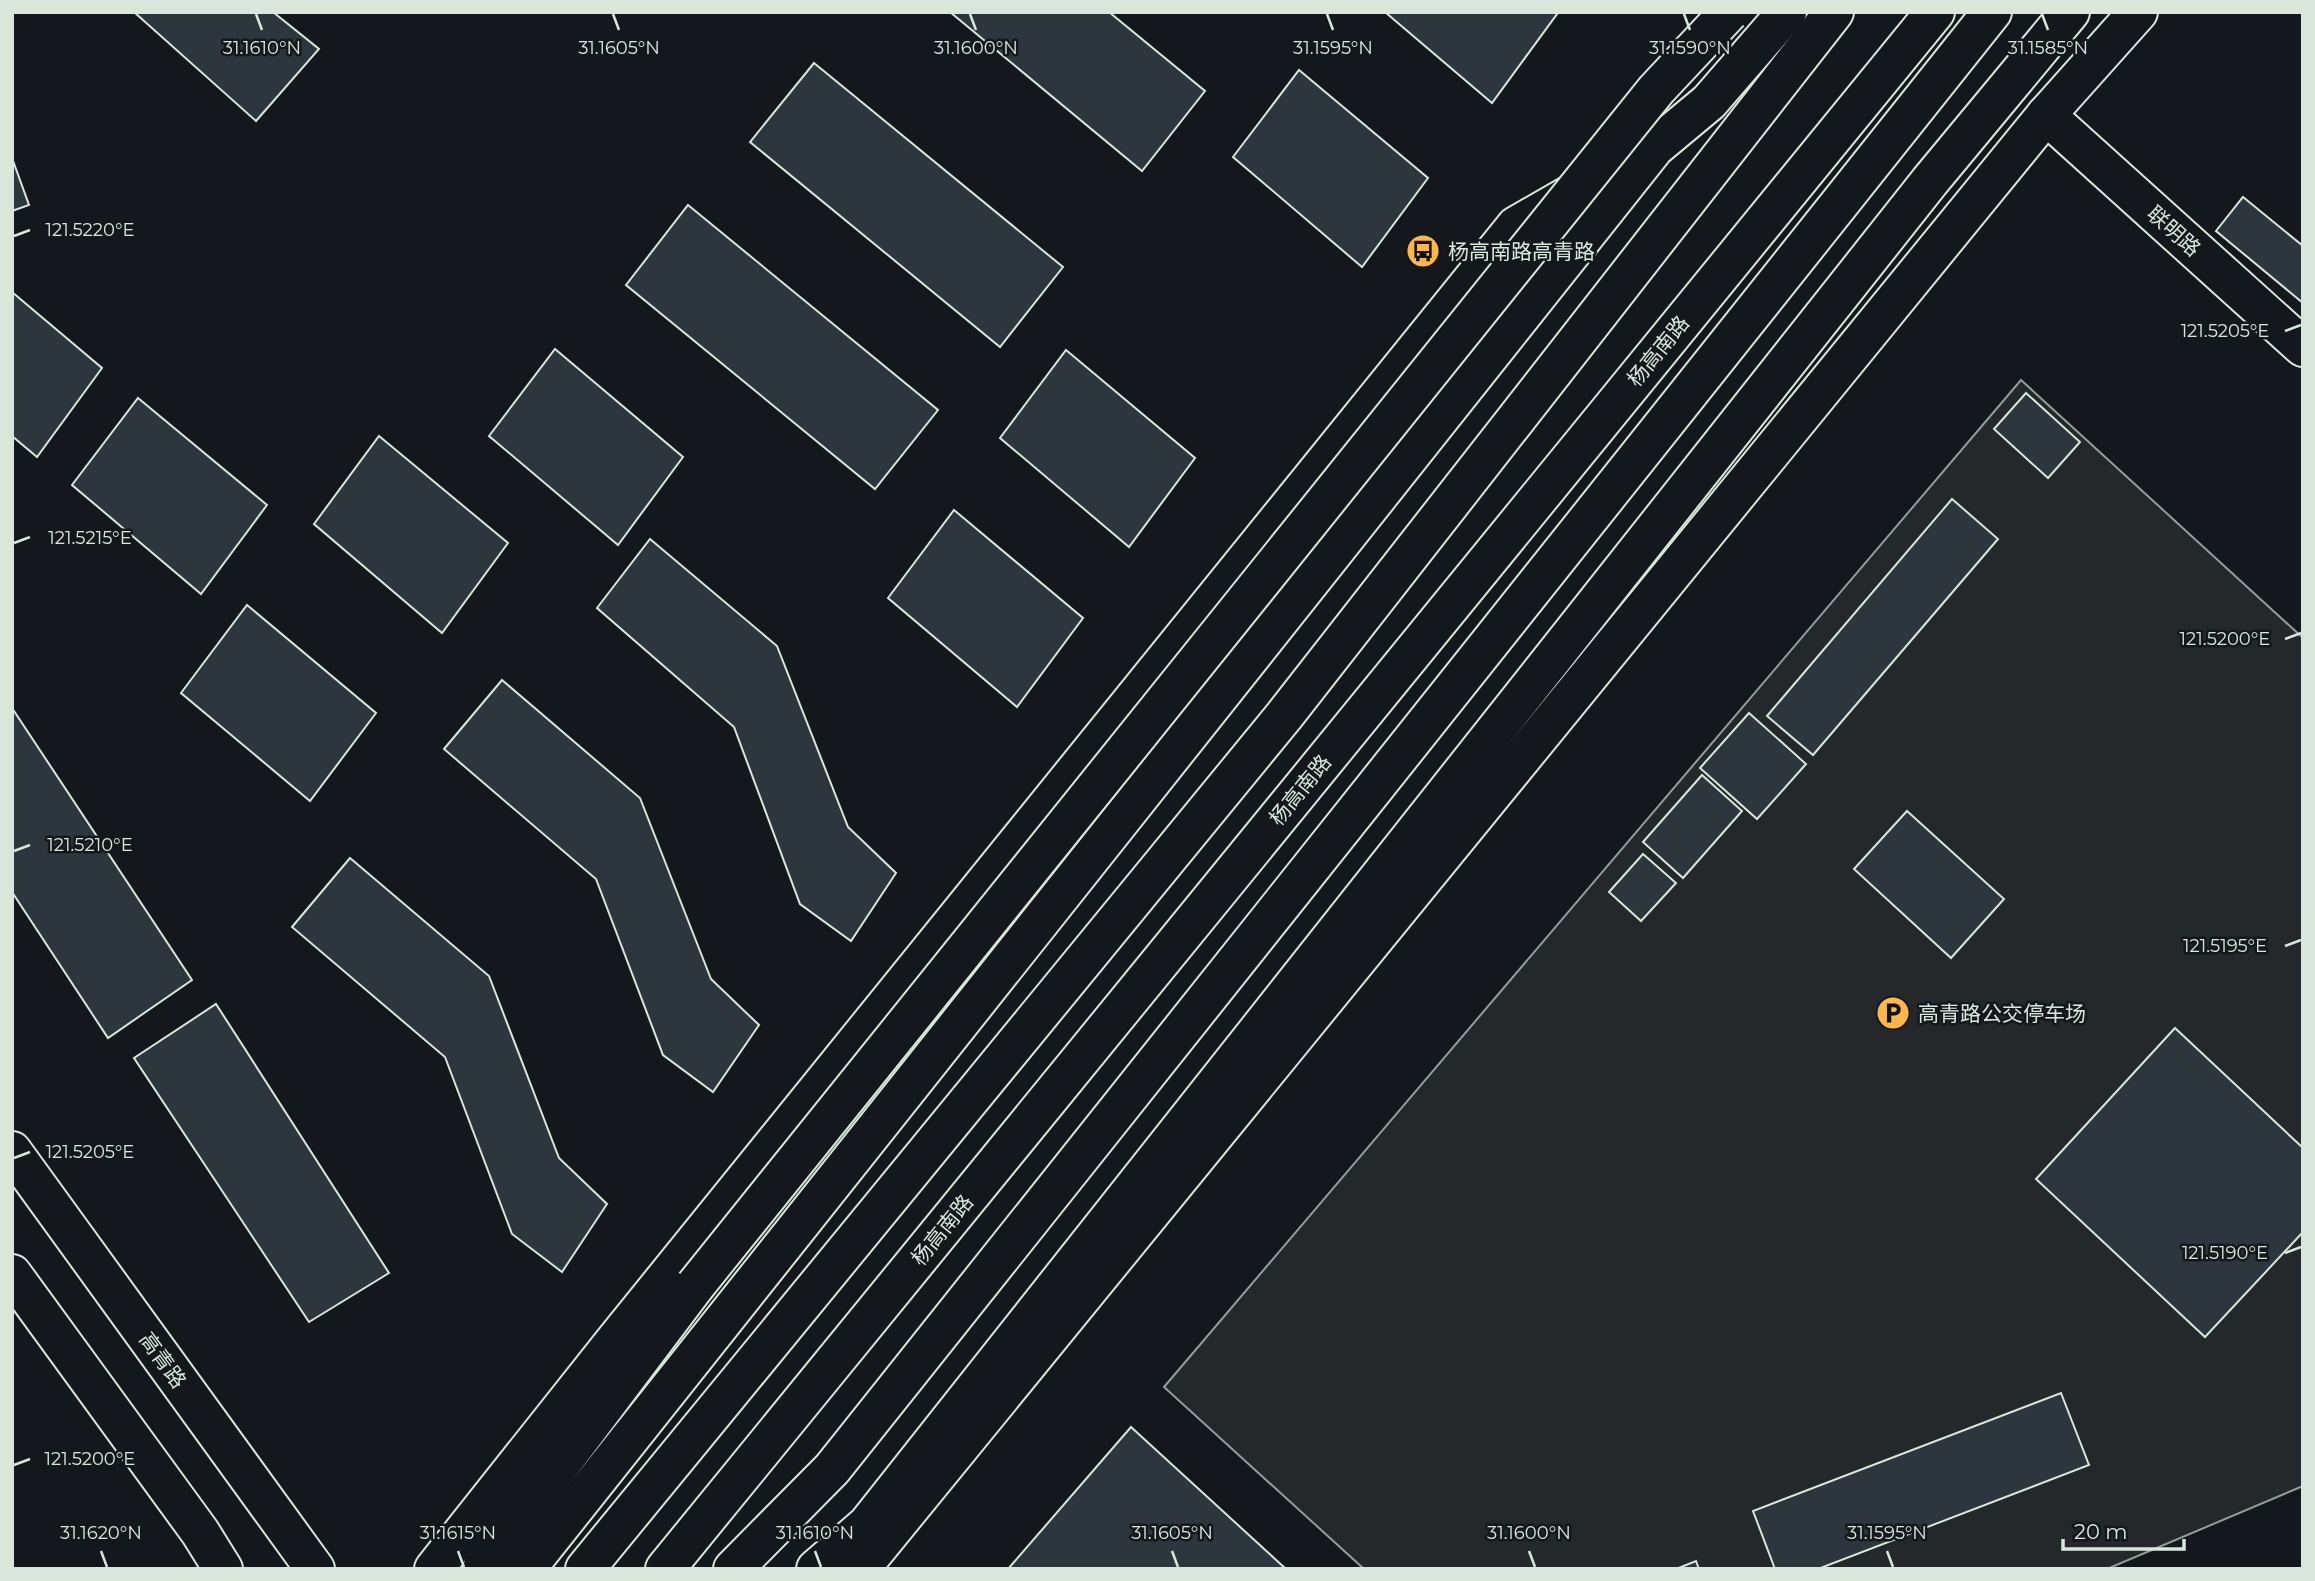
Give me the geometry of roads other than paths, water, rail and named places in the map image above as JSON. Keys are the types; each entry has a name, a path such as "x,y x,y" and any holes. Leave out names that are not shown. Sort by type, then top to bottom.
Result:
{"main road":[{"path":"482,1569 730,1242 1656,90 1729,12"},
{"path":"434,1569 623,1331 1516,226 1655,147 1709,102 1787,12"},
{"path":"585,1569 1284,716 1834,12"},
{"name":"杨高南路","path":"665,1569 1935,12"},
{"path":"733,1569 832,1469 1992,12"},
{"path":"816,1569 867,1525 1930,181 2070,12"},
{"path":"858,1569 2046,115 2138,12"},
{"path":"1709,102 1803,52"},
{"name":"联明路","path":"2046,115 2303,347"},
{"path":"526,1569 1655,147"},
{"name":"高青路","path":"12,1151 315,1569"},
{"path":"12,1274 200,1532 223,1569"}],"place":[{"name":"杨高南路高青路","path":"1423,251"},
{"name":"高青路公交停车场","path":"1893,1013"}]}
